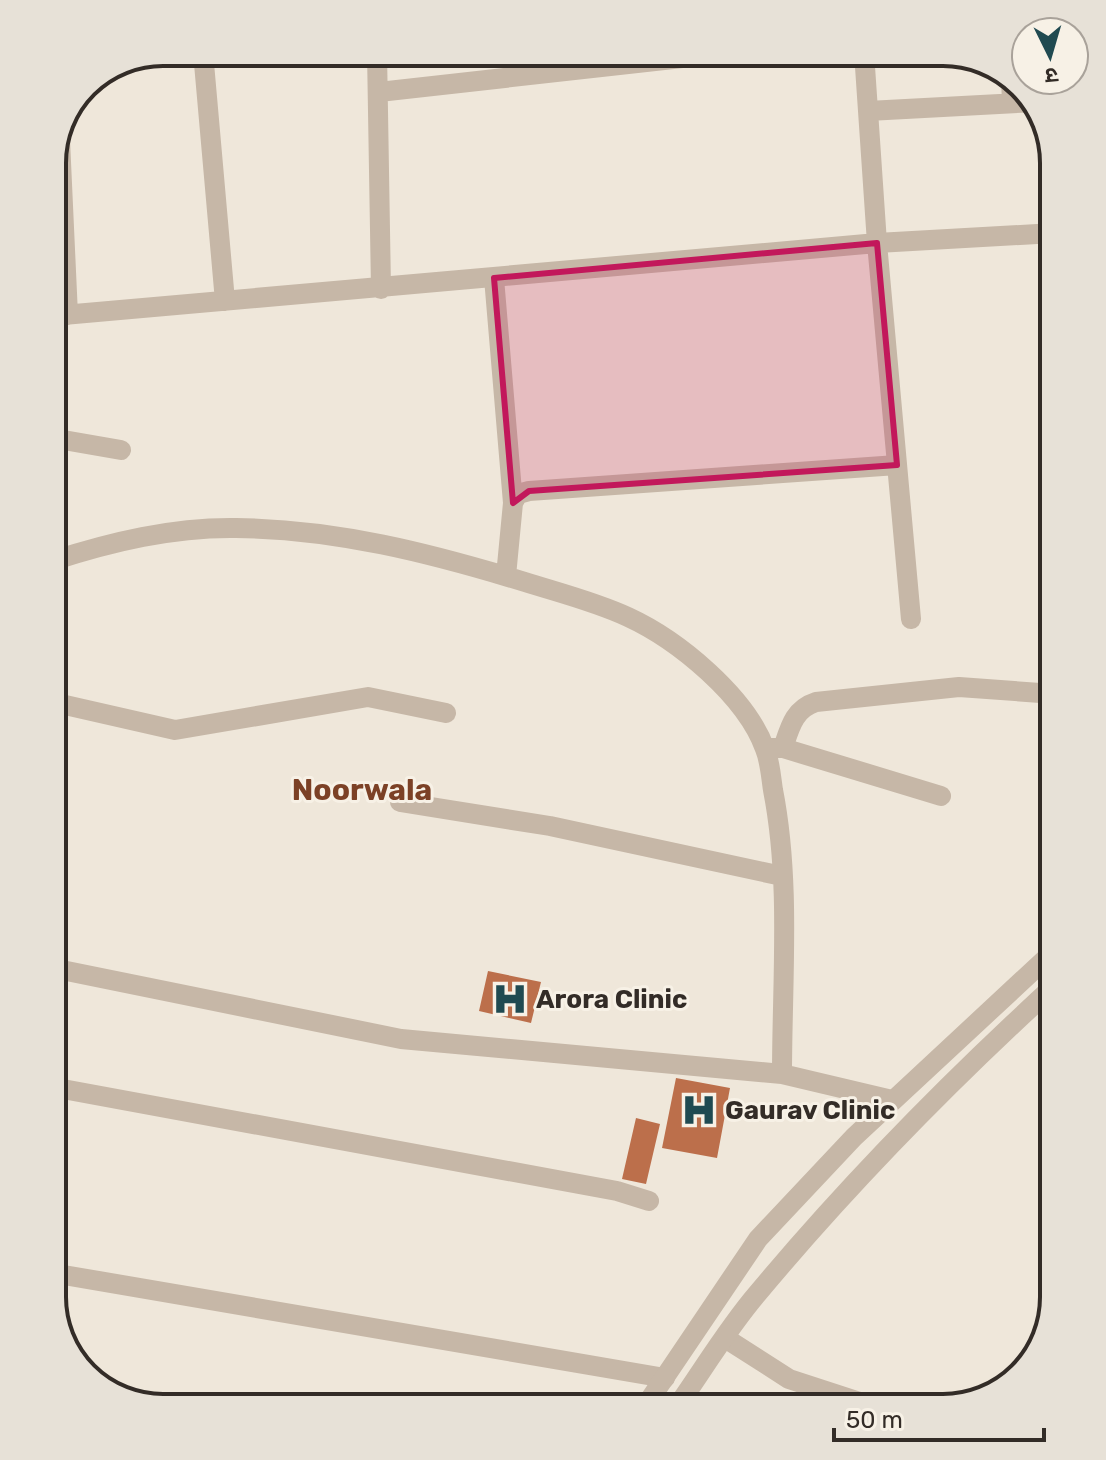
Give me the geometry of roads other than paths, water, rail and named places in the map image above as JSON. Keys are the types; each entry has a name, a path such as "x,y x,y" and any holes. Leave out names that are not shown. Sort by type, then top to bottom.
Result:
{"street":[{"path":"204,66 225,301"},
{"path":"378,66 381,289"},
{"path":"379,92 611,66"},
{"path":"865,66 877,243 911,619"},
{"path":"1012,96 1012,103"},
{"path":"868,111 1019,103"},
{"path":"66,314 877,243 1040,234"},
{"path":"494,278 513,503 506,576"},
{"path":"66,440 121,450"},
{"path":"513,503 518,494 529,491 897,465"},
{"path":"66,556 110,542 159,534 246,528 342,535 506,576 629,617 672,642 738,704 774,748 941,796"},
{"path":"782,1074 782,876 774,748 795,716 804,706 816,702 959,687 1040,693"},
{"path":"66,705 175,730 368,697 446,713"},
{"path":"400,802 591,834 782,876"},
{"path":"654,1394 758,1239 892,1100 1040,964"},
{"path":"66,971 401,1039 782,1074 892,1100"},
{"path":"686,1394 756,1295 871,1167 993,1042 1040,999"},
{"path":"66,1090 602,1188 649,1201"},
{"path":"66,1275 665,1378"},
{"path":"725,1338 789,1379 835,1394"}],"place":[{"name":"Arora Clinic","path":"510,999"},
{"name":"Gaurav Clinic","path":"699,1110"}],"district":[{"name":"Noorwala","path":"362,790"}]}
